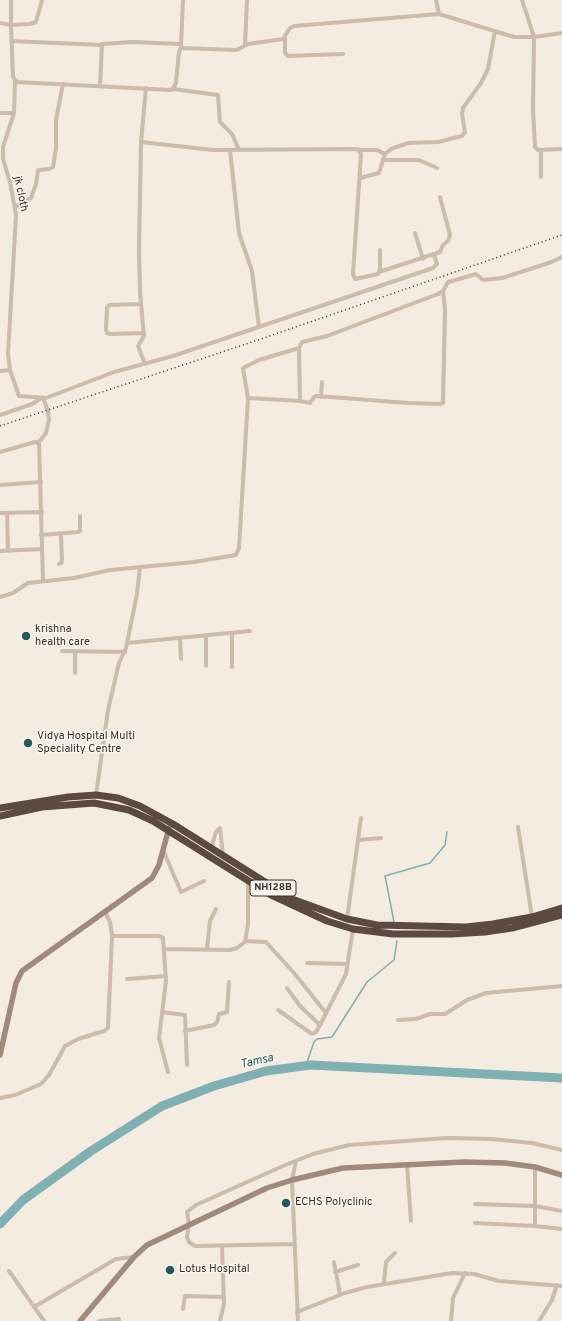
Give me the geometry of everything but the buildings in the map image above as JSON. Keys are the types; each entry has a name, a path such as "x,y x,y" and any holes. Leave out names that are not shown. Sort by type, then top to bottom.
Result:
{"highway":[{"name":"NH128B","path":"0,808 42,800 96,795 118,798 140,806 248,880 287,903 327,921 353,929 393,934 452,934 485,932 512,928 562,915"},
{"name":"NH128B","path":"0,816 42,807 94,803 129,810 170,827 211,848 292,899 347,919 377,925 466,927 532,917 562,908"}],"street":[{"name":"jk cloth","path":"11,0 11,41 13,77 15,81 14,113 2,159 16,215 8,354 10,370 19,396 42,398 114,372 145,364 259,327 433,268 437,264 434,255"},
{"path":"0,23 11,25 30,24 36,22 42,0"},
{"path":"173,89 176,83 181,46 183,0"},
{"path":"245,46 247,0"},
{"path":"436,0 439,14"},
{"path":"522,0 534,37 533,102 535,144 537,149 541,150 562,149"},
{"path":"343,54 288,56 286,55 285,38 290,28 294,26 439,14 514,37 534,37 562,33"},
{"path":"360,178 379,173 385,154 391,149 403,144 454,139 464,134 462,114 463,108 481,83 488,69 495,31"},
{"path":"11,41 101,45 132,42 232,50 253,43 277,41 285,38"},
{"path":"100,86 101,45"},
{"path":"15,81 173,89 218,95 220,122 232,134 239,150"},
{"path":"15,207 31,198 36,184 38,170 53,167 56,148 56,120 63,84"},
{"path":"145,364 138,346 143,339 144,333 141,304 139,250 141,142 146,88"},
{"path":"0,113 14,113"},
{"path":"141,142 200,149 354,149 377,150 385,154"},
{"path":"230,150 239,233 252,271 259,327"},
{"path":"360,150 360,178 353,276 357,279 376,275 379,272 423,259 440,252 443,245 449,239 445,211 440,197"},
{"path":"541,150 541,177"},
{"path":"383,160 419,160 437,168"},
{"path":"415,233 423,259"},
{"path":"379,272 380,250"},
{"path":"248,398 300,401 309,403 314,397 321,397 408,403 443,403 445,316 443,291 448,282 476,274 483,280 487,281 502,278 549,263 562,257"},
{"path":"300,401 299,348 302,342 327,336 443,291"},
{"path":"141,304 110,305 107,307 106,329 107,333 111,334 144,333"},
{"path":"0,598 13,593 28,583 74,578 110,570 194,562 236,555 238,548 248,398 243,371 246,366 299,348"},
{"path":"0,371 10,370"},
{"path":"321,397 322,382"},
{"path":"0,415 32,404 42,398 48,411 49,420 46,432 39,442 43,581"},
{"path":"0,452 39,442"},
{"path":"0,485 41,482"},
{"path":"0,513 42,512"},
{"path":"6,513 8,551"},
{"path":"41,535 79,532 80,516"},
{"path":"59,564 62,561 61,534"},
{"path":"0,551 41,549"},
{"path":"96,795 108,710 119,663 125,652 137,594 140,567"},
{"path":"127,643 250,631"},
{"path":"232,633 232,668"},
{"path":"206,636 206,666"},
{"path":"180,638 181,659"},
{"path":"62,651 125,652"},
{"path":"75,651 75,673"},
{"path":"347,919 361,818"},
{"path":"0,1055 1,1044 16,983 22,971 152,878 159,865 162,848 170,827"},
{"path":"518,827 532,917"},
{"path":"211,848 216,832 220,828 223,855"},
{"path":"358,840 381,838"},
{"path":"162,848 181,892 204,881"},
{"path":"245,942 248,924 248,880"},
{"path":"207,949 210,920 216,909"},
{"path":"0,1098 20,1093 41,1084 49,1075 65,1046 78,1039 104,1032 108,1028 112,936 110,922 105,912"},
{"path":"278,1010 312,1034 316,1032 344,979 353,929"},
{"path":"112,936 161,936 164,949 166,976 160,1043 168,1072"},
{"path":"164,949 235,949 245,942 268,943 326,1013"},
{"path":"307,963 347,964"},
{"path":"127,979 166,976"},
{"path":"185,1031 214,1025 217,1022 219,1014 228,1012 229,982"},
{"path":"398,1020 416,1019 430,1014 445,1014 467,1000 486,993 562,986"},
{"path":"287,988 300,1006 320,1025"},
{"path":"162,1012 184,1014 187,1065"},
{"path":"293,1244 195,1246 190,1244 187,1234 189,1225 187,1212 192,1207 249,1180 313,1154 349,1145 447,1138 526,1142 562,1150"},
{"path":"296,1161 292,1180 293,1244 298,1321"},
{"path":"80,1321 134,1257 147,1245 267,1188 292,1180 343,1168 464,1162 505,1163 535,1167 562,1175"},
{"path":"407,1165 411,1221"},
{"path":"535,1167 535,1226"},
{"path":"475,1204 535,1206 562,1211"},
{"path":"476,1223 562,1229"},
{"path":"220,1321 224,1297 222,1246"},
{"path":"384,1283 386,1262 395,1253"},
{"path":"34,1307 116,1259 134,1257"},
{"path":"334,1262 340,1294"},
{"path":"335,1272 358,1265"},
{"path":"9,1271 44,1321"},
{"path":"297,1312 340,1294 384,1283 452,1273 465,1273 499,1281 560,1286 539,1321"},
{"path":"451,1321 453,1298 465,1273"},
{"path":"183,1309 185,1296 224,1297"},
{"path":"99,1321 119,1319 119,1321"}],"waterway":[{"path":"394,922 385,876 430,863 445,845 447,832"},
{"path":"306,1065 314,1042 317,1039 332,1037 367,982 394,960 397,941"},
{"name":"Tamsa","path":"0,1224 23,1200 91,1151 162,1106 214,1086 266,1071 311,1065 562,1078"}],"railway":[{"path":"0,426 258,340 562,235"}],"place":[{"name":"krishna health care","path":"26,636"},
{"name":"Vidya Hospital Multi Speciality Centre","path":"28,743"},
{"name":"ECHS Polyclinic","path":"286,1203"},
{"name":"Lotus Hospital","path":"170,1270"}]}
